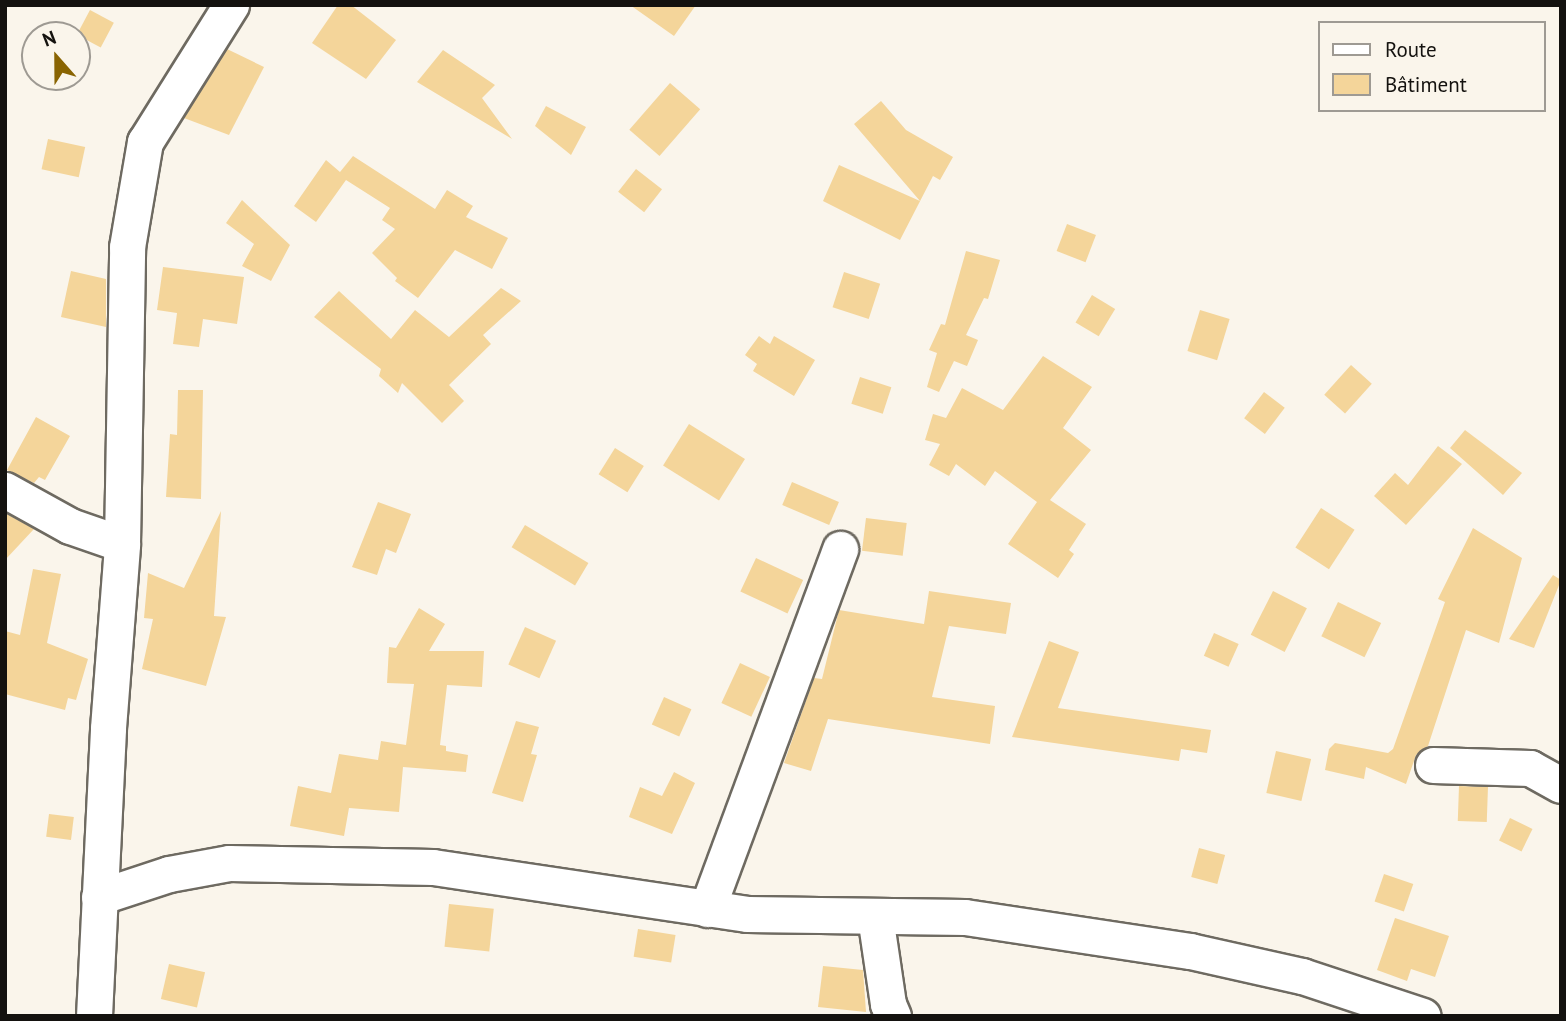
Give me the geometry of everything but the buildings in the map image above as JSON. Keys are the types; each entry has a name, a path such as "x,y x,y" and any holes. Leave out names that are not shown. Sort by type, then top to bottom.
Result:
{"street":[{"path":"94,1016 122,544 127,247 145,142 231,5"},
{"path":"5,490 70,526 122,544"},
{"path":"707,909 840,549"},
{"path":"1433,765 1530,768 1561,785"},
{"path":"99,897 169,874 229,863 433,867 707,909 875,916 965,916 1190,951 1302,976 1423,1016"},
{"path":"875,916 888,1004 893,1016"}]}
